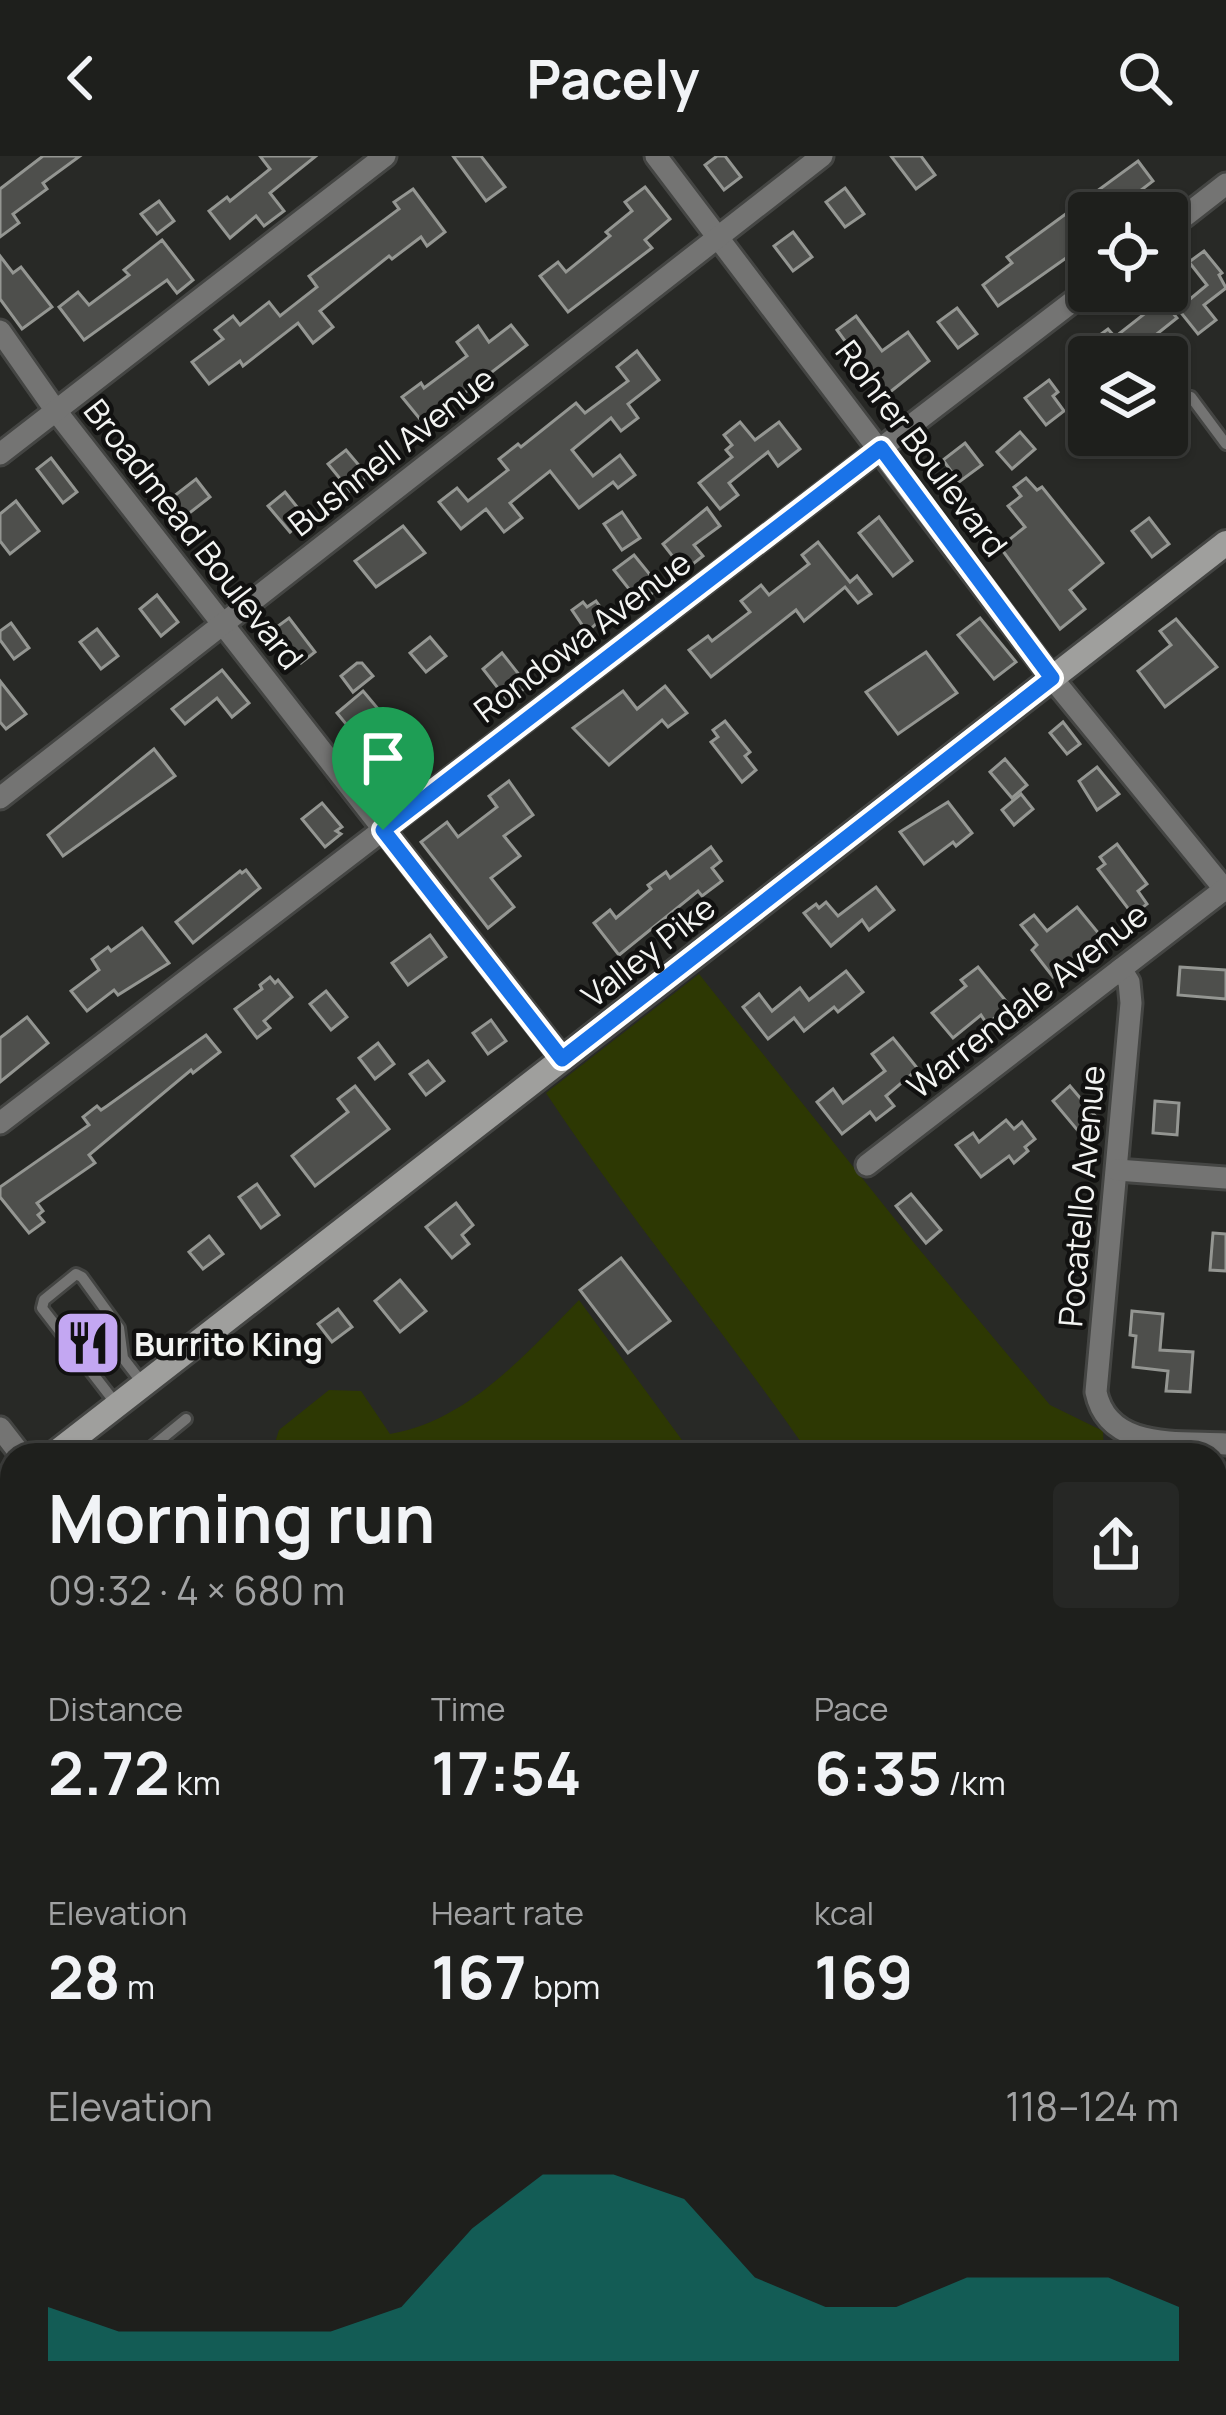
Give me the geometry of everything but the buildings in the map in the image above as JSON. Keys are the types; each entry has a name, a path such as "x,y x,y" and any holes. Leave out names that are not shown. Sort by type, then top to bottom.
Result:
{"street":[{"path":"0,454 386,156"},
{"name":"Rohrer Boulevard","path":"656,156 1052,678 1225,889"},
{"name":"Bushnell Avenue","path":"0,797 822,156"},
{"path":"1188,214 1226,184"},
{"name":"Rondowa Avenue","path":"0,1124 1068,305"},
{"name":"Broadmead Boulevard","path":"0,331 56,411 562,1059"},
{"name":"Valley Pike","path":"75,1443 143,1384 1226,543"},
{"name":"Warrendale Avenue","path":"868,1165 1225,889"},
{"name":"Pocatello Avenue","path":"1121,969 1129,982 1131,1003 1096,1392 1114,1426 1144,1438 1212,1443"},
{"path":"1117,1170 1226,1178"}],"lane":[{"path":"1191,397 1226,444"},
{"path":"117,1405 42,1308 44,1300 76,1274 119,1328 123,1358 143,1384"},
{"path":"157,1443 186,1419"}],"green space":[{"path":"699,974 1050,1405 1103,1431 1104,1443 801,1443 546,1093"},
{"path":"579,1300 684,1443 275,1443 279,1430 329,1390 361,1391 390,1434 418,1427 470,1400"}],"place":[{"name":"Burrito King","path":"88,1343"}],"route":[{"path":"881,448 1052,678 562,1059 383,830 881,448"}]}
